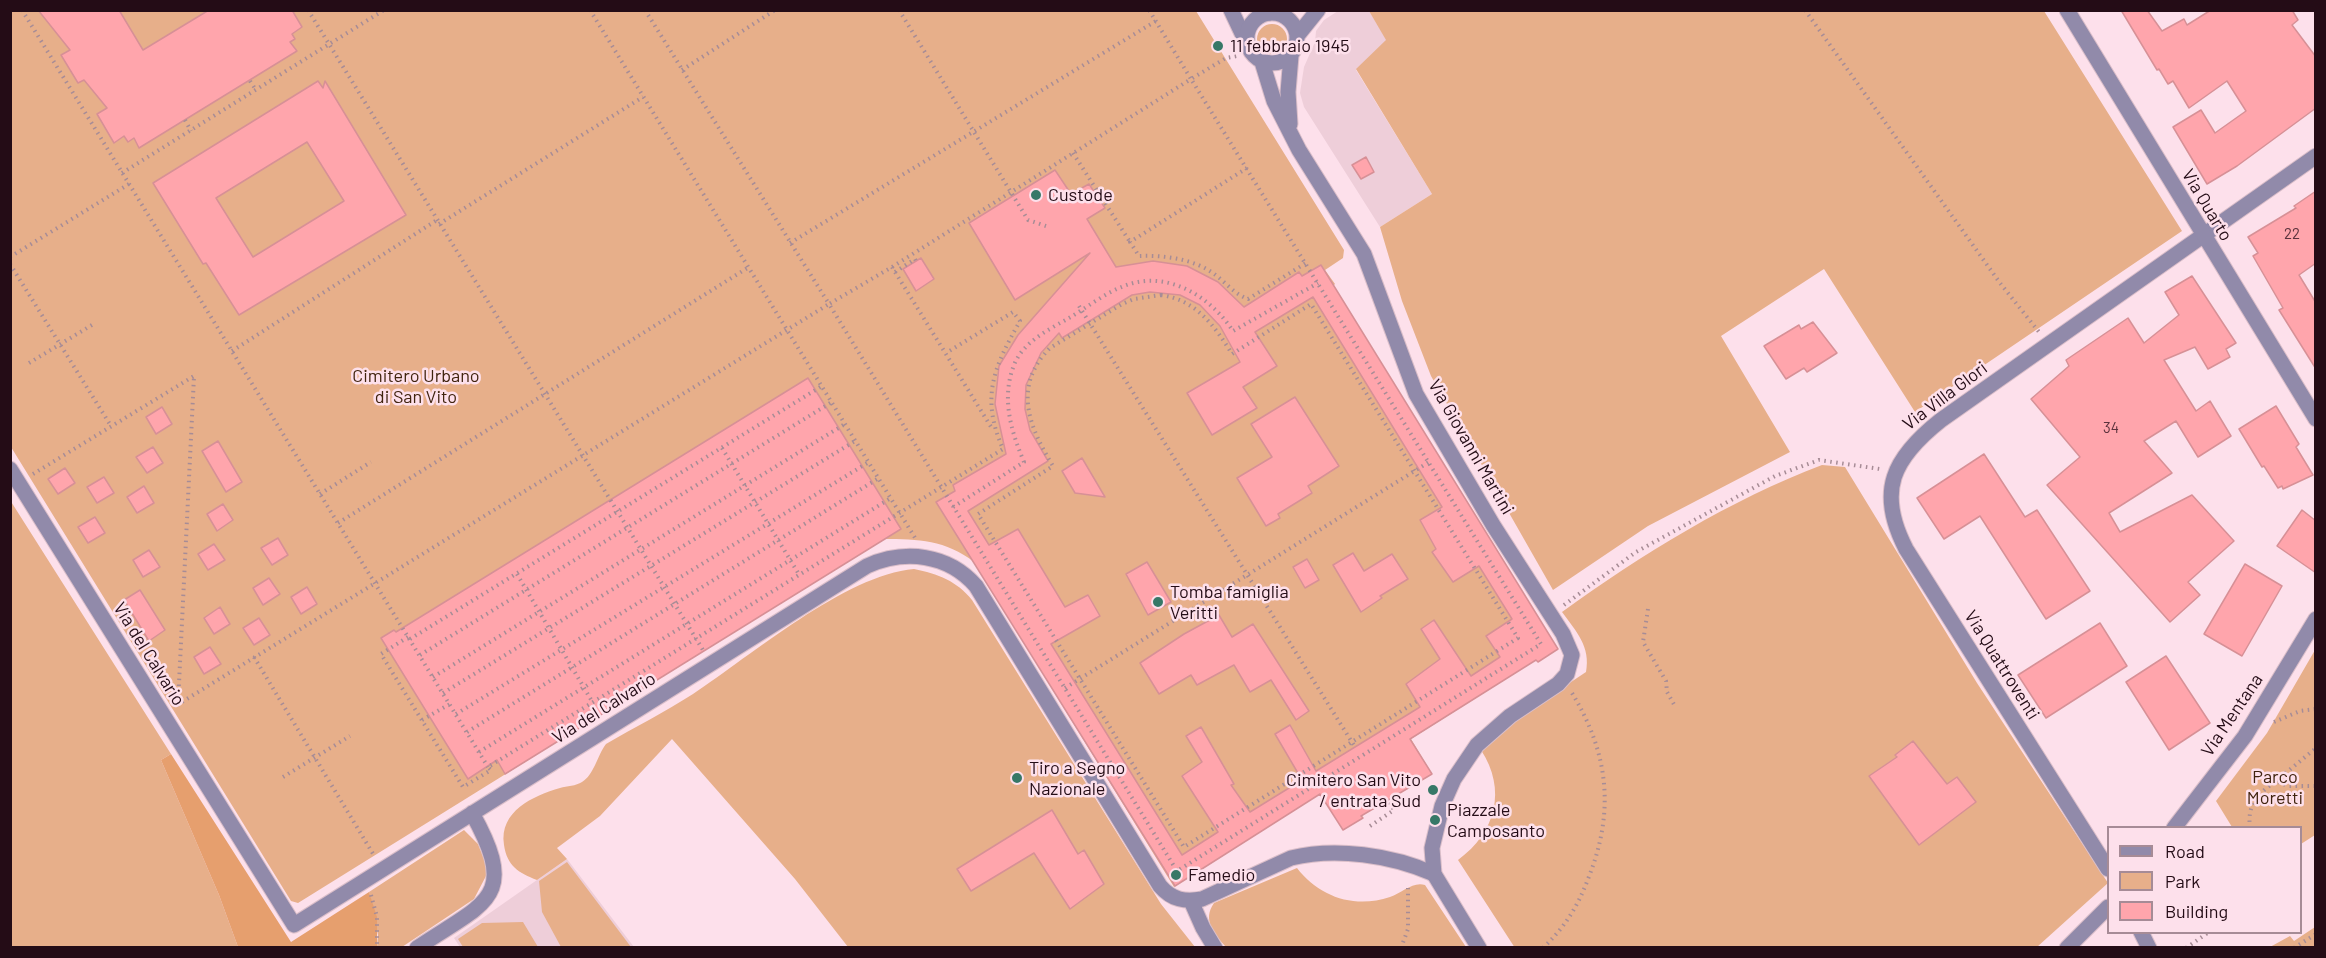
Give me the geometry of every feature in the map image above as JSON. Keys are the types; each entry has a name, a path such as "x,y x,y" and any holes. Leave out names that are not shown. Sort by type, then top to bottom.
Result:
{"street":[{"path":"1231,10 1248,46 1262,62 1277,63 1291,56 1296,46 1297,36 1292,23 1271,13"},
{"path":"1248,46 1247,38 1252,23 1271,13 1298,10"},
{"path":"1297,36 1318,10"},
{"name":"Via Quarto","path":"2067,10 2203,237 2316,419"},
{"name":"Via Giovanni Martini","path":"1291,56 1288,92 1291,130"},
{"name":"Via Giovanni Martini","path":"1262,62 1274,101 1291,130 1299,150 1364,254 1416,394 1493,525 1569,644 1572,655 1570,668 1564,679"},
{"name":"Via Villa Glori","path":"1895,472 1905,452 1926,431 2316,156"},
{"name":"Via del Calvario","path":"10,469 294,925 867,566 880,560 916,556 952,566 976,586 1160,886 1172,897 1191,901"},
{"name":"Via Quattroventi","path":"1895,472 1891,507 1901,540 2107,866"},
{"name":"Via Mentana","path":"2176,826 2245,736 2316,619"},
{"path":"1479,948 1434,874 1432,848 1442,806 1454,779 1477,745 1489,732 1564,679"},
{"path":"417,948 481,904 489,895 496,873 494,858 472,813"},
{"path":"1215,948 1191,901 1216,893 1291,858 1322,854 1374,858 1407,863 1434,874"},
{"path":"2067,948 2107,909"},
{"path":"2142,934 2149,948"}],"path":[{"path":"22,10 320,494 409,638 420,655 490,770 463,787 381,654 409,638 517,574 822,386"},
{"path":"308,10 704,651"},
{"path":"122,173 384,10"},
{"path":"590,10 916,539"},
{"path":"645,10 829,304 1177,871 1540,644 1149,10"},
{"path":"682,70 775,10"},
{"path":"899,10 1028,220 1046,226"},
{"path":"1805,10 2000,283 2049,344"},
{"path":"790,243 1156,21"},
{"path":"172,708 829,304 914,258 1011,192 1191,79 1226,58 1235,57"},
{"path":"250,81 256,90"},
{"path":"232,351 643,97"},
{"path":"185,120 190,131"},
{"path":"1073,153 1139,256 1159,255 1196,265 1214,274 1241,297 1248,299 1306,263"},
{"path":"1130,242 1247,168"},
{"path":"10,257 129,184"},
{"path":"10,264 111,426"},
{"path":"338,523 748,267"},
{"path":"488,767 1003,449 996,433 894,269"},
{"path":"953,507 1024,462 1009,422 1009,392 1015,364 1034,340 1082,310 1123,286 1141,281 1157,281 1175,284 1207,302 1233,331 1318,283"},
{"path":"1148,296 1170,297 1187,303 1202,314 1232,354 1311,304 1414,471 1518,638 1184,847 978,514 1053,466 1031,426 1028,415 1029,388 1041,357 1050,348 1090,324 1134,299 1148,296"},
{"path":"1079,306 1355,747"},
{"path":"946,353 1013,312 1020,321 998,360 990,396 996,433"},
{"path":"29,363 93,325"},
{"path":"33,474 194,375 178,705"},
{"path":"420,655 832,402"},
{"path":"433,677 845,424"},
{"path":"443,693 855,441"},
{"path":"722,448 800,576"},
{"path":"1551,614 1636,552 1775,476 1819,460 1860,464 1895,472"},
{"path":"320,494 371,462"},
{"path":"456,714 869,462"},
{"path":"1064,688 1428,462"},
{"path":"467,732 879,478"},
{"path":"479,752 891,498"},
{"path":"517,574 593,703"},
{"path":"1648,609 1643,642 1666,681 1667,692 1676,708"},
{"path":"254,657 374,855"},
{"path":"1544,948 1562,931 1579,903 1598,855 1606,798 1602,764 1592,734 1564,679"},
{"path":"422,721 450,704"},
{"path":"2283,718 2300,711 2316,709"},
{"path":"283,777 350,736"},
{"path":"2250,826 2250,810 2255,796 2316,748"},
{"path":"2276,781 2288,786 2316,786"},
{"path":"1370,826 1394,810 1388,799"},
{"path":"363,882 375,908 377,948"},
{"path":"1401,948 1408,928 1408,888"},
{"path":"2186,948 2207,934"},
{"path":"2294,948 2316,934"}],"shaded area":[{"path":"1338,11 1369,11 1387,40 1356,70 1432,194 1380,227 1304,107 1300,93 1304,67 1315,42 1316,31 1324,20"},
{"path":"171,754 291,942 369,892 377,917 377,947 238,947 219,895 161,760"},
{"path":"567,859 634,947 460,947 454,938"}],"green space":[{"name":"Cimitero Urbano di San Vito","path":"11,11 1196,11 1344,250 1343,258 1325,270 1335,284 1333,286 1558,649 1538,662 1536,660 1411,739 1432,774 1362,815 1363,818 1343,830 1320,794 1174,887 974,562 953,549 931,542 884,539 298,903 291,901 11,447"},
{"path":"1369,11 2044,11 2182,231 1915,412 1824,269 1721,336 1790,452 1648,526 1553,590 1431,376 1402,301 1380,227 1432,194 1356,69 1386,40"},
{"path":"1272,24 1283,28 1287,39 1283,50 1272,54 1261,50 1257,39 1261,28"},
{"path":"1822,465 1845,467 1977,683 2107,884 2037,947 1515,948 1458,860 1481,837 1494,810 1494,780 1481,750 1508,724 1586,672 1584,647 1562,612 1655,549 1720,512"},
{"path":"10,500 171,754 161,760 219,895 238,947 11,947"},
{"path":"914,569 946,579 972,600 1161,904 1195,947 848,947 795,879 672,739 600,816 557,848 567,859 537,880 525,875 511,863 504,845 504,833 512,814 539,796 582,782 590,775 606,744 693,694 829,601 887,574"},
{"name":"Parco Moretti","path":"2315,650 2315,835 2302,843 2302,826 2231,826 2216,801 2267,733"},
{"path":"464,830 478,844 486,864 486,876 474,899 402,947 377,947 378,935 369,892"},
{"path":"567,862 631,947 561,947 542,912 539,881"},
{"path":"1297,868 1306,878 1327,893 1351,901 1377,900 1390,897 1412,886 1425,885 1466,947 1226,947 1214,932 1209,921 1214,903"},
{"path":"523,922 538,947 463,947 458,939 482,923"},
{"path":"2315,927 2315,947 2270,947 2290,936 2294,941"}],"building":[{"path":"38,10 119,10 143,50 209,10 292,10 302,27 292,34 295,39 290,42 297,51 139,148 134,138 128,142 124,136 114,143 97,114 107,108 84,80 78,83 61,55 70,50"},
{"path":"2121,10 2147,10 2162,31 2184,19 2187,25 2211,10 2292,10 2298,20 2292,25 2316,57 2316,108 2237,166 2207,184 2173,127 2201,110 2215,133 2246,111 2227,81 2189,108 2173,81 2168,84 2159,69 2157,70"},
{"path":"318,81 323,88 325,81 406,215 239,315 206,263 203,264 153,183","holes":["307,142 344,201 253,257 216,198"]},
{"path":"1366,157 1374,172 1361,179 1352,165"},
{"path":"1055,170 1071,194 1089,184 1105,208 1087,219 1116,267 1153,261 1187,266 1218,282 1244,307 1299,272 1302,276 1321,265 1558,649 1538,662 1536,660 1410,739 1432,774 1361,816 1363,818 1343,830 1320,794 1175,886 936,502 955,491 953,485 1006,454 995,404 999,366 1018,335 1090,253 1015,300 969,223","holes":["1150,292 1180,295 1200,305 1220,326 1240,362 1187,393 1212,435 1257,408 1243,387 1277,366 1255,332 1313,297 1442,507 1420,520 1436,549 1432,552 1453,582 1479,566 1512,619 1486,636 1500,657 1471,676 1434,620 1421,629 1440,659 1406,684 1420,707 1316,771 1290,725 1275,734 1302,780 1250,812 1231,785 1234,784 1201,727 1186,736 1202,762 1182,776 1218,832 1182,855 1051,644 1100,616 1088,595 1065,607 1018,529 989,545 968,511 1048,461 1030,430 1025,409 1026,385 1041,353 1059,333 1062,338 1132,295"]},
{"path":"2316,191 2316,263 2299,275 2316,303 2316,369 2279,310 2283,308 2253,256 2258,253 2248,237 2296,208 2294,206"},
{"path":"921,258 934,279 916,291 903,269"},
{"path":"2192,276 2236,343 2226,349 2230,357 2208,369 2195,347 2164,360 2196,411 2210,401 2231,436 2198,457 2176,421 2144,441 2172,473 2109,513 2120,532 2192,495 2234,541 2188,582 2200,595 2170,622 2047,485 2080,457 2031,399 2069,366 2066,360 2128,318 2144,343 2179,315 2165,292"},
{"path":"1813,322 1837,353 1807,372 1804,368 1786,379 1764,346 1799,325 1801,329"},
{"path":"808,378 901,529 505,774 497,760 468,779 381,638 394,630 396,632"},
{"path":"1295,397 1339,466 1308,486 1312,493 1278,514 1280,518 1266,526 1237,478 1272,457 1251,424"},
{"path":"2276,406 2299,444 2296,447 2313,475 2283,489 2282,486 2278,488 2264,466 2262,467 2239,429"},
{"path":"162,407 172,424 156,434 146,417"},
{"path":"218,441 242,482 226,492 202,451"},
{"path":"153,447 163,463 147,473 136,457"},
{"path":"1984,454 2025,517 2037,510 2090,591 2046,619 1980,516 1944,539 1917,498"},
{"path":"1082,458 1105,497 1075,493 1062,471"},
{"path":"65,468 75,483 58,494 48,479"},
{"path":"104,477 114,493 97,503 87,487"},
{"path":"144,486 154,503 137,513 127,497"},
{"path":"223,504 233,520 217,531 207,514"},
{"path":"2302,510 2316,521 2316,573 2277,546"},
{"path":"95,517 105,533 88,543 78,527"},
{"path":"278,538 288,555 272,565 261,548"},
{"path":"214,544 225,560 208,570 198,554"},
{"path":"149,550 160,567 143,577 133,560"},
{"path":"1353,553 1364,571 1392,554 1408,579 1380,596 1382,598 1361,612 1333,565"},
{"path":"1307,559 1319,580 1305,588 1293,567"},
{"path":"1147,562 1171,602 1148,615 1126,574"},
{"path":"2245,564 2282,586 2242,656 2204,634"},
{"path":"269,578 280,594 263,605 253,588"},
{"path":"307,587 317,604 301,614 291,597"},
{"path":"140,590 165,630 149,641 124,600"},
{"path":"220,607 230,624 214,634 204,618"},
{"path":"1219,615 1232,637 1253,624 1309,711 1296,720 1271,680 1250,692 1234,665 1197,685 1191,675 1159,694 1140,663 1184,634"},
{"path":"259,618 270,635 254,645 243,628"},
{"path":"2100,623 2127,666 2046,718 2018,675"},
{"path":"210,647 221,664 204,674 194,657"},
{"path":"2166,656 2210,723 2169,750 2126,682"},
{"path":"1913,741 1947,784 1957,777 1976,802 1919,845 1869,776 1897,757 1895,755"},
{"path":"1052,810 1078,854 1084,850 1104,884 1070,909 1034,853 971,891 957,869"}],"place":[{"name":"11 febbraio 1945","path":"1218,46"},
{"name":"Custode","path":"1036,195"},
{"name":"Tomba famiglia Veritti","path":"1158,602"},
{"name":"Tiro a Segno Nazionale","path":"1017,778"},
{"name":"Cimitero San Vito / entrata Sud","path":"1433,790"},
{"name":"Piazzale Camposanto","path":"1435,820"},
{"name":"Famedio","path":"1176,875"}]}
